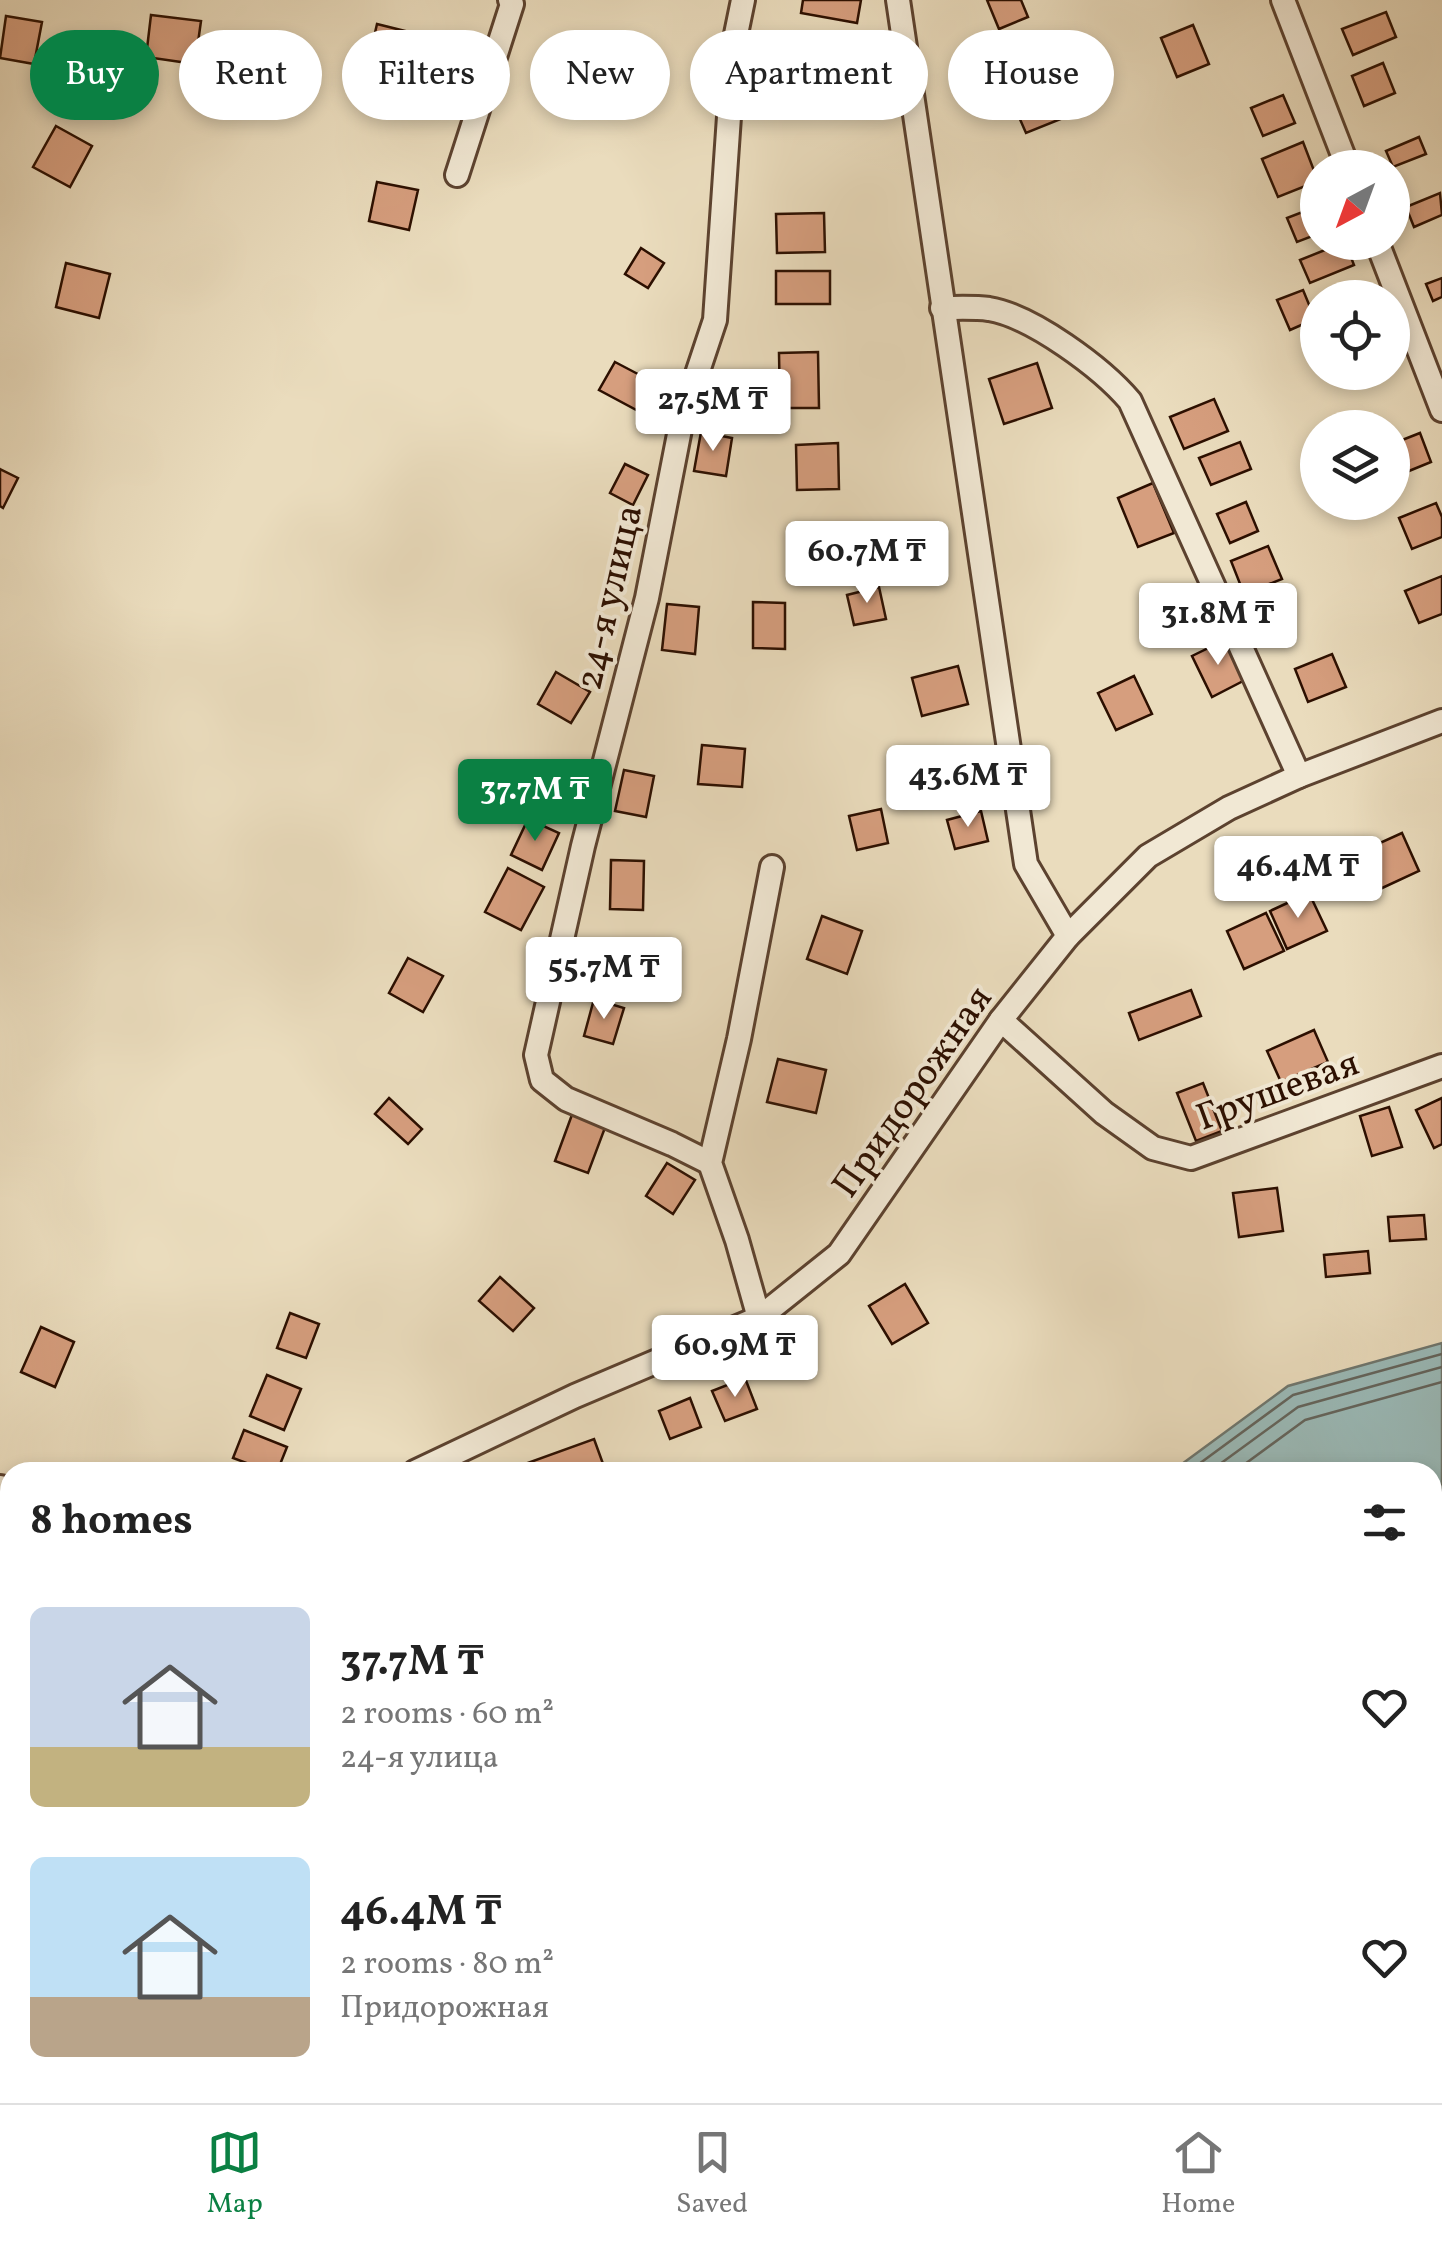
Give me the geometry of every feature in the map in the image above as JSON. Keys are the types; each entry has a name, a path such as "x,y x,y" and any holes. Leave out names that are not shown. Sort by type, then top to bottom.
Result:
{"street":[{"path":"458,175 512,4 510,0"},
{"name":"24-я улица","path":"710,1163 566,1099 542,1080 536,1055 583,846 647,598 682,419 715,320 734,44 743,0"},
{"path":"898,0 1026,864 1068,936"},
{"path":"1282,0 1341,150"},
{"path":"1384,260 1442,410"},
{"path":"942,308 992,310 1048,332 1130,401 1299,776"},
{"name":"Придорожная","path":"436,1462 575,1396 758,1318 838,1254 1001,1020 1068,936 1148,856 1229,808 1299,776 1442,722"},
{"path":"758,1318 737,1240 710,1163 772,867"},
{"name":"Грушевая","path":"1001,1020 1104,1113 1153,1148 1191,1158 1442,1066"}],"water":[{"path":"1442,1343 1442,1462 1185,1462 1288,1386"}],"building":[{"path":"803,0 861,0 857,23 801,13"},
{"path":"987,0 1021,0 1028,17 999,29"},
{"path":"1386,12 1396,37 1353,55 1342,29"},
{"path":"151,15 201,21 200,30 179,30 179,62 159,59 159,30 149,30"},
{"path":"6,16 42,22 40,30 30,30 30,63 0,58"},
{"path":"377,24 401,30 376,30"},
{"path":"1193,25 1209,64 1177,77 1161,38"},
{"path":"1383,63 1395,93 1364,106 1352,76"},
{"path":"1283,95 1295,123 1263,136 1251,108"},
{"path":"1020,120 1058,120 1026,133"},
{"path":"56,126 92,146 70,187 33,167"},
{"path":"1419,137 1426,154 1410,160 1410,150 1388,150"},
{"path":"1303,142 1306,150 1300,150 1300,188 1278,197 1262,159"},
{"path":"377,182 418,190 409,230 369,221"},
{"path":"1440,193 1442,215 1414,227 1410,205"},
{"path":"824,213 825,252 777,253 776,214"},
{"path":"1300,213 1300,241 1297,242 1287,218"},
{"path":"641,248 664,263 648,288 625,274"},
{"path":"1300,260 1352,260 1354,265 1309,280"},
{"path":"66,263 110,274 99,318 56,307"},
{"path":"776,271 830,271 830,304 776,304"},
{"path":"1442,278 1442,297 1433,301 1426,284"},
{"path":"1300,291 1300,326 1290,330 1277,300"},
{"path":"818,352 819,408 780,408 779,353"},
{"path":"615,362 672,392 657,421 599,390"},
{"path":"1037,363 1052,408 1004,424 989,379"},
{"path":"1214,399 1228,431 1184,449 1170,417"},
{"path":"701,432 732,438 726,476 694,471"},
{"path":"1420,433 1431,462 1410,471 1410,437"},
{"path":"1240,442 1251,469 1211,485 1199,458"},
{"path":"838,443 839,489 797,490 796,445"},
{"path":"625,464 648,475 633,505 610,493"},
{"path":"0,469 18,478 3,508 0,506"},
{"path":"1153,483 1174,533 1138,547 1118,498"},
{"path":"1246,502 1258,531 1230,543 1217,514"},
{"path":"1436,503 1442,517 1442,537 1412,549 1400,520 1410,520 1410,514"},
{"path":"1268,546 1282,579 1244,594 1231,561"},
{"path":"1442,576 1442,614 1419,623 1405,591"},
{"path":"879,587 886,619 854,625 847,595"},
{"path":"753,602 785,603 785,649 753,648"},
{"path":"667,604 699,607 695,654 662,650"},
{"path":"1225,640 1245,680 1212,697 1192,656"},
{"path":"1332,654 1346,687 1308,702 1295,669"},
{"path":"958,666 968,704 922,716 912,678"},
{"path":"556,672 590,692 571,723 538,704"},
{"path":"1134,676 1152,714 1116,730 1098,693"},
{"path":"702,745 745,749 742,787 698,784"},
{"path":"624,770 654,776 646,817 615,811"},
{"path":"881,809 888,843 857,850 849,816"},
{"path":"981,811 988,841 955,849 947,820"},
{"path":"528,819 559,833 542,870 511,855"},
{"path":"1402,833 1419,871 1380,889 1362,851"},
{"path":"611,860 644,861 643,910 610,909"},
{"path":"508,868 544,887 521,930 485,912"},
{"path":"1309,893 1327,931 1287,949 1270,911"},
{"path":"1266,913 1284,951 1244,969 1227,931"},
{"path":"822,916 862,931 847,974 807,959"},
{"path":"599,951 635,960 627,991 591,982"},
{"path":"408,958 443,976 423,1012 389,993"},
{"path":"1191,990 1201,1016 1139,1040 1129,1013"},
{"path":"594,999 624,1008 613,1044 584,1036"},
{"path":"1314,1030 1328,1062 1281,1082 1267,1051"},
{"path":"778,1059 826,1070 816,1113 767,1102"},
{"path":"1203,1083 1222,1131 1196,1141 1177,1093"},
{"path":"389,1098 422,1129 408,1144 375,1114"},
{"path":"1442,1098 1442,1144 1434,1148 1416,1110"},
{"path":"1389,1107 1402,1147 1372,1156 1360,1116"},
{"path":"573,1112 606,1125 588,1173 555,1161"},
{"path":"667,1163 695,1180 673,1214 646,1196"},
{"path":"1277,1188 1283,1231 1239,1237 1233,1193"},
{"path":"1424,1215 1426,1239 1390,1241 1388,1217"},
{"path":"1368,1251 1370,1273 1326,1277 1324,1255"},
{"path":"500,1277 534,1308 513,1331 479,1301"},
{"path":"905,1284 928,1323 892,1344 869,1306"},
{"path":"290,1313 319,1324 306,1358 277,1348"},
{"path":"41,1327 74,1342 55,1387 21,1372"},
{"path":"267,1375 301,1389 284,1430 250,1416"},
{"path":"745,1378 757,1409 725,1421 712,1391"},
{"path":"690,1398 701,1427 670,1439 659,1411"},
{"path":"244,1430 287,1447 281,1462 244,1462 233,1458"},
{"path":"594,1439 602,1462 530,1462"}]}
